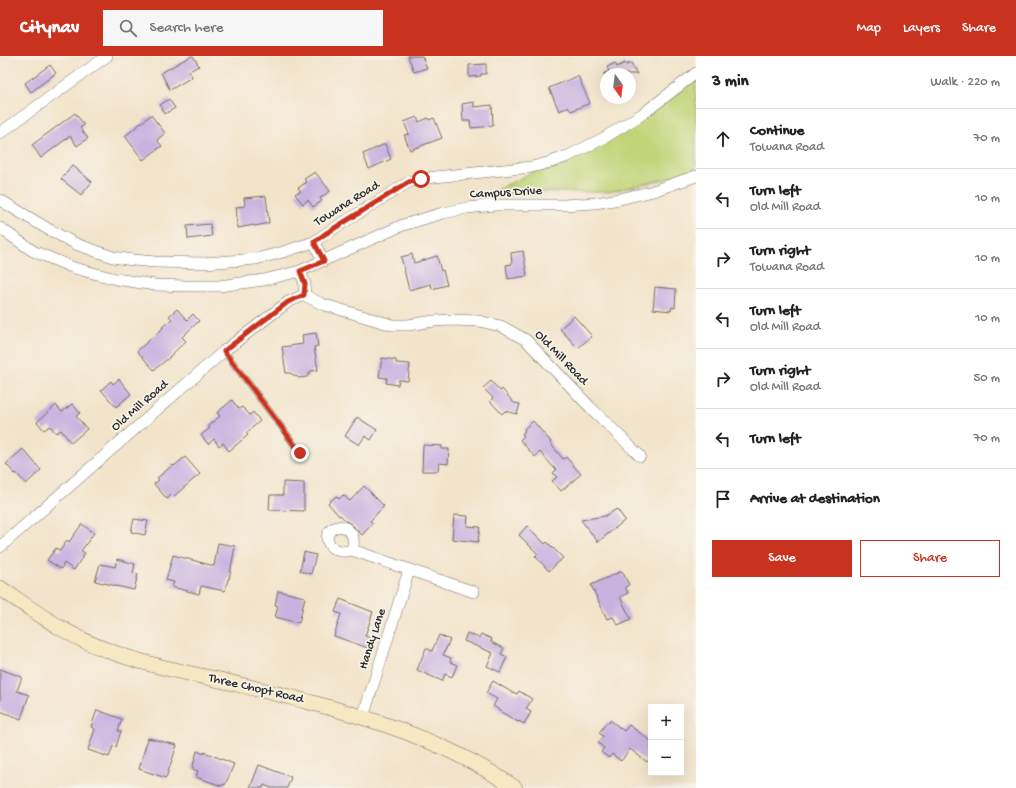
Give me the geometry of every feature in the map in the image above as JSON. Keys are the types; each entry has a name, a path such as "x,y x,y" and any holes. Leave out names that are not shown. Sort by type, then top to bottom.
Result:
{"main road":[{"name":"Three Chopt Road","path":"0,588 61,629 114,653 152,665 292,697 363,717 433,744 469,760 515,788"}],"street":[{"path":"0,133 107,56"},
{"name":"Towana Road","path":"0,200 76,244 113,257 155,262 205,263 256,259 314,242 409,182 435,176 532,167 568,156 604,138 644,113 696,73"},
{"name":"Campus Drive","path":"324,261 403,225 443,213 467,208 495,205 564,205 595,203 653,191 696,176"},
{"path":"0,228 33,251 74,268 116,279 155,285 219,286 264,280 300,271 324,261 314,242"},
{"path":"300,271 305,284 304,295"},
{"name":"Old Mill Road","path":"0,547 224,351 288,302 304,295 322,304 392,325 408,325 453,320 479,321 500,326 526,340 590,407 640,456"},
{"path":"352,550 474,592"},
{"name":"Handy Lane","path":"363,717 409,570"}],"lane":[{"path":"224,351 300,453"}],"green space":[{"path":"696,79 696,168 682,175 609,192 529,192 485,196 641,117"}],"building":[{"path":"193,56 199,66 189,71 192,77 170,90 161,73"},
{"path":"408,56 422,56 427,68 414,72"},
{"path":"615,63 617,67 625,63 626,65 631,63 634,68 608,68"},
{"path":"486,64 486,74 469,77 469,65"},
{"path":"50,65 56,73 31,92 25,83"},
{"path":"578,76 590,103 571,111 568,107 559,111 549,88"},
{"path":"169,99 175,108 165,114 160,105"},
{"path":"474,102 474,107 492,105 493,126 471,128 470,121 463,121 462,104"},
{"path":"75,113 84,125 80,128 88,138 77,146 70,136 41,158 32,145"},
{"path":"151,115 165,133 157,140 162,146 143,160 125,136"},
{"path":"417,117 419,122 428,118 429,120 434,118 442,138 410,150 404,135 409,134 404,122"},
{"path":"385,144 391,159 369,169 363,154"},
{"path":"72,165 92,182 81,195 61,179"},
{"path":"315,172 330,191 320,198 322,201 313,207 308,200 303,204 295,194 301,191 298,188 307,182 304,179"},
{"path":"266,196 269,223 238,228 236,207 245,206 244,198"},
{"path":"210,224 212,236 188,239 187,226"},
{"path":"523,251 527,276 508,279 506,265 512,264 511,253"},
{"path":"412,254 414,263 437,256 447,285 432,289 431,284 409,290 401,257"},
{"path":"655,287 676,289 675,308 672,307 671,311 653,309"},
{"path":"177,309 187,320 193,314 199,321 182,337 186,341 154,370 137,351 172,319 169,316"},
{"path":"574,316 592,336 578,348 560,329"},
{"path":"316,333 318,346 314,347 318,370 311,371 307,377 299,378 290,373 286,373 282,347 303,344 302,335"},
{"path":"382,358 396,360 396,363 410,364 408,381 399,380 398,385 386,383 387,378 379,377"},
{"path":"119,379 131,394 116,407 101,390 111,381 113,384"},
{"path":"491,381 500,391 502,389 514,403 520,404 517,414 505,411 502,414 490,401 493,398 483,388"},
{"path":"232,400 239,409 242,407 250,415 253,412 260,421 246,433 248,435 229,451 223,443 219,446 214,439 208,444 201,435 210,428 208,426 220,416 217,413"},
{"path":"72,404 80,413 76,416 87,429 71,443 61,430 56,433 50,426 44,430 37,422 56,405 62,412"},
{"path":"357,417 377,430 371,440 365,436 359,445 345,436"},
{"path":"533,421 563,459 566,457 581,474 561,491 552,481 557,477 553,473 556,470 540,452 535,457 520,440 524,436 522,434 525,431 524,429"},
{"path":"423,445 442,446 442,449 449,449 448,464 439,463 438,471 422,471"},
{"path":"23,449 41,470 26,484 6,464"},
{"path":"185,457 200,474 174,496 172,494 167,499 154,484 159,480 157,478"},
{"path":"283,482 304,483 304,511 269,510 270,495 283,495"},
{"path":"364,486 384,506 370,521 373,523 362,535 351,524 340,515 339,516 328,503 336,496 339,499 343,495 350,501"},
{"path":"617,509 625,520 598,542 581,520 605,516"},
{"path":"454,515 468,516 467,526 480,527 478,542 452,539"},
{"path":"134,519 148,521 145,535 131,532"},
{"path":"82,524 94,533 81,551 85,553 74,570 64,563 61,569 47,560 56,548 60,551 67,540 69,542"},
{"path":"527,526 545,544 547,542 563,558 549,571 535,556 538,554 519,535"},
{"path":"218,543 235,546 229,579 225,591 201,586 199,594 172,587 174,582 166,580 173,555 214,566"},
{"path":"304,552 316,555 311,574 300,571"},
{"path":"117,559 135,564 133,573 138,574 134,590 95,581 100,564 115,567"},
{"path":"622,571 629,585 625,587 628,593 620,597 631,619 618,625 613,617 607,619 591,585"},
{"path":"278,591 305,597 299,623 275,617 278,606 275,605"},
{"path":"340,599 373,612 365,636 371,638 368,648 334,636 341,614 335,612"},
{"path":"467,633 479,638 481,634 492,639 491,642 504,648 501,654 507,657 500,672 487,666 493,653 464,641"},
{"path":"439,635 450,640 443,655 451,658 450,662 457,665 452,677 445,674 442,681 417,670 426,648 432,651"},
{"path":"0,669 22,677 17,691 29,695 21,719 0,711"},
{"path":"493,681 513,693 517,694 519,691 532,699 526,709 531,712 524,724 519,721 518,722 493,706 497,699 486,693"},
{"path":"97,710 122,719 118,731 121,731 116,747 113,746 109,757 88,750 95,729 91,727"},
{"path":"610,720 624,731 629,725 648,739 647,762 630,749 621,761 612,754 609,758 601,752 604,748 598,743 603,736 599,733 607,722 609,723"},
{"path":"148,738 177,745 166,778 139,769"},
{"path":"197,751 204,754 204,752 234,764 225,785 223,784 222,786 196,777 198,771 192,769"},
{"path":"259,765 291,777 287,788 271,788 264,785 263,788 250,788"}],"route":[{"path":"300,453 224,351 288,302 304,295 305,284 300,271 324,261 314,242 409,182 421,179"}]}
